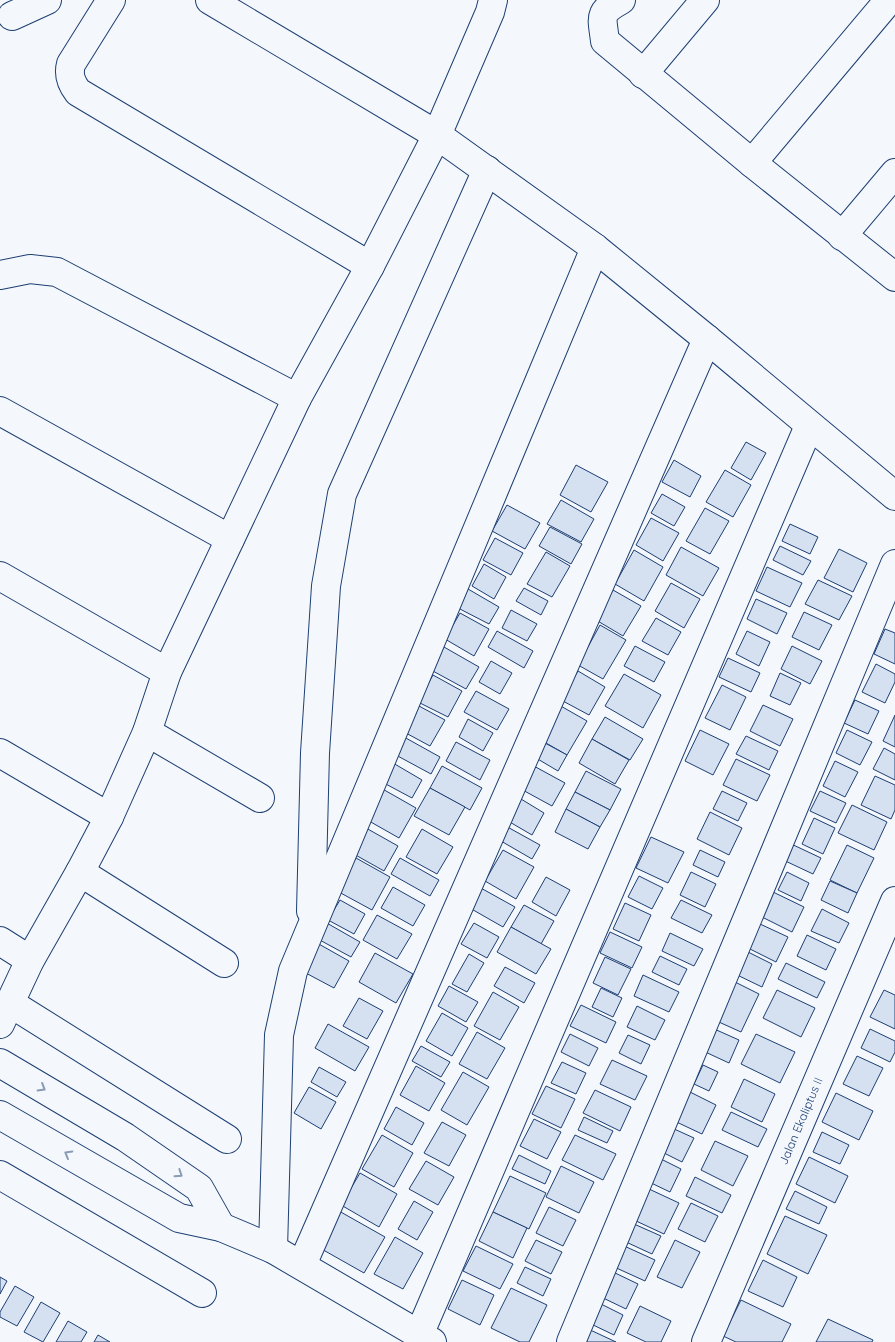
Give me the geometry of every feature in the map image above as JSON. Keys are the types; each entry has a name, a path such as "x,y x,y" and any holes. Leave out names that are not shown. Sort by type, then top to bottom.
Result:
{"street":[{"path":"12,16 47,0"},
{"path":"111,0 70,64 69,74 78,92 370,266"},
{"path":"210,0 437,135 595,248 895,496"},
{"path":"227,1139 5,1013 30,960 109,817 147,732 167,672 297,398 370,266 437,135 490,12 493,0"},
{"path":"622,0 607,8 602,19 605,41 752,163 895,277"},
{"path":"643,74 705,0"},
{"path":"752,163 889,0"},
{"path":"311,928 315,753 326,586 342,494 487,170"},
{"path":"842,236 895,174"},
{"path":"273,1249 280,1035 293,971 595,248"},
{"path":"0,274 30,269 56,272 297,398"},
{"path":"302,1265 707,339"},
{"path":"0,411 230,539"},
{"path":"0,1115 179,1218 221,1227 273,1249 425,1338 809,426"},
{"path":"571,1342 895,564"},
{"path":"0,576 167,672"},
{"path":"147,732 260,798"},
{"path":"0,753 109,817"},
{"path":"80,872 224,963"},
{"name":"Jalan Ekaliptus II","path":"706,1342 895,901"},
{"path":"0,941 30,960"},
{"path":"0,1063 117,1133 200,1188 221,1227"},
{"path":"96,1170 117,1133"},
{"path":"0,1175 202,1293"}],"building":[{"path":"746,442 766,453 751,480 731,468"},
{"path":"674,460 701,476 690,497 662,482"},
{"path":"576,465 608,482 591,512 560,495"},
{"path":"725,470 751,485 733,517 706,502"},
{"path":"662,494 685,507 674,526 651,513"},
{"path":"561,500 594,519 581,542 547,524"},
{"path":"507,505 540,523 525,549 492,531"},
{"path":"705,508 729,521 710,554 686,541"},
{"path":"651,518 679,533 663,561 636,545"},
{"path":"790,524 818,537 810,554 782,541"},
{"path":"550,527 582,544 571,564 539,546"},
{"path":"495,538 523,553 511,575 483,560"},
{"path":"780,546 811,561 803,575 773,560"},
{"path":"681,547 719,568 703,596 666,575"},
{"path":"839,549 867,563 853,592 824,578"},
{"path":"634,550 663,567 644,601 615,584"},
{"path":"546,552 570,566 552,597 527,584"},
{"path":"484,564 506,577 494,599 472,586"},
{"path":"767,567 802,583 790,607 756,591"},
{"path":"818,580 852,596 839,620 805,604"},
{"path":"671,583 700,599 684,628 655,611"},
{"path":"524,588 548,601 541,615 516,601"},
{"path":"468,589 499,607 489,624 458,608"},
{"path":"613,590 641,606 623,636 596,620"},
{"path":"756,599 787,613 777,634 747,619"},
{"path":"511,610 537,624 527,641 502,628"},
{"path":"804,612 832,625 819,650 792,637"},
{"path":"460,613 489,629 474,656 445,639"},
{"path":"656,618 681,632 668,655 642,641"},
{"path":"600,625 626,640 603,679 578,665"},
{"path":"885,629 895,633 895,664 874,654"},
{"path":"497,631 533,651 524,668 488,647"},
{"path":"747,631 770,642 759,666 736,654"},
{"path":"635,646 665,662 654,682 624,666"},
{"path":"792,646 822,661 810,684 781,669"},
{"path":"444,647 479,667 466,689 431,670"},
{"path":"728,658 760,673 751,692 719,677"},
{"path":"491,661 512,673 500,694 479,682"},
{"path":"876,664 895,674 895,682 885,703 862,692"},
{"path":"578,671 605,687 589,715 561,700"},
{"path":"780,673 801,683 790,705 770,696"},
{"path":"624,674 661,695 643,728 605,706"},
{"path":"433,675 462,691 448,717 418,702"},
{"path":"722,685 746,697 730,730 705,718"},
{"path":"476,691 509,709 497,730 464,712"},
{"path":"855,700 879,711 868,734 844,723"},
{"path":"559,705 587,721 567,755 539,739"},
{"path":"763,705 793,719 780,746 750,731"},
{"path":"419,706 445,720 430,746 404,732"},
{"path":"895,715 895,747 883,741"},
{"path":"605,717 643,739 630,760 592,739"},
{"path":"468,719 493,733 483,751 459,737"},
{"path":"700,730 729,744 713,775 685,761"},
{"path":"847,730 872,742 860,765 836,753"},
{"path":"746,736 778,751 769,770 736,754"},
{"path":"404,737 440,757 431,774 394,754"},
{"path":"592,739 629,760 615,784 579,763"},
{"path":"456,742 490,760 480,780 446,761"},
{"path":"545,743 567,755 558,771 536,758"},
{"path":"884,748 895,754 895,780 873,769"},
{"path":"736,759 770,775 757,801 723,785"},
{"path":"835,761 858,772 845,797 823,786"},
{"path":"393,763 422,780 412,798 382,782"},
{"path":"532,765 565,783 552,806 519,788"},
{"path":"442,766 482,788 470,810 430,788"},
{"path":"586,771 621,789 610,810 575,792"},
{"path":"875,776 895,785 895,810 891,819 861,805"},
{"path":"379,787 416,808 399,838 362,817"},
{"path":"430,788 465,807 449,835 414,816"},
{"path":"722,791 747,803 738,821 713,809"},
{"path":"820,791 846,803 836,823 810,811"},
{"path":"575,792 610,810 600,827 566,809"},
{"path":"521,799 544,813 532,835 508,821"},
{"path":"852,805 887,822 874,850 838,833"},
{"path":"566,809 600,827 588,849 555,832"},
{"path":"710,812 742,828 729,855 697,839"},
{"path":"814,818 835,828 823,854 802,844"},
{"path":"502,824 540,845 532,859 494,837"},
{"path":"366,828 398,846 384,871 352,853"},
{"path":"422,829 453,847 437,874 406,857"},
{"path":"651,837 684,852 668,883 636,868"},
{"path":"787,842 821,858 813,874 779,858"},
{"path":"847,845 874,858 857,893 830,880"},
{"path":"503,850 534,867 516,899 485,881"},
{"path":"700,850 725,862 718,877 693,865"},
{"path":"356,858 390,877 372,910 337,891"},
{"path":"400,858 439,880 430,896 391,874"},
{"path":"691,872 716,884 705,907 680,895"},
{"path":"787,872 809,883 801,901 778,890"},
{"path":"639,876 663,888 652,909 628,897"},
{"path":"546,877 570,890 556,916 532,902"},
{"path":"830,881 857,893 848,913 821,900"},
{"path":"393,887 425,905 413,926 381,908"},
{"path":"479,887 515,907 503,927 468,907"},
{"path":"773,892 804,907 792,932 760,916"},
{"path":"340,900 365,914 354,934 328,920"},
{"path":"681,900 712,915 702,933 671,918"},
{"path":"625,903 651,915 639,941 613,929"},
{"path":"524,905 554,921 541,944 511,927"},
{"path":"822,909 849,923 839,943 811,931"},
{"path":"377,915 412,934 397,959 363,940"},
{"path":"325,922 360,942 351,957 316,938"},
{"path":"474,923 499,937 487,958 461,944"},
{"path":"760,924 788,937 776,962 748,948"},
{"path":"511,927 551,949 536,974 497,952"},
{"path":"610,932 642,947 632,968 600,953"},
{"path":"670,933 703,949 694,966 662,951"},
{"path":"807,935 836,949 826,970 797,956"},
{"path":"317,943 349,961 334,988 302,971"},
{"path":"742,949 772,964 762,987 731,972"},
{"path":"375,953 413,974 396,1003 359,982"},
{"path":"469,954 484,963 467,992 452,984"},
{"path":"660,956 687,969 679,985 652,972"},
{"path":"605,957 631,969 618,995 593,983"},
{"path":"786,963 825,982 817,998 778,979"},
{"path":"505,967 535,983 524,1003 494,986"},
{"path":"643,975 679,992 669,1012 634,996"},
{"path":"729,979 759,994 741,1032 710,1018"},
{"path":"449,986 478,1002 466,1022 438,1006"},
{"path":"601,988 622,998 613,1017 592,1007"},
{"path":"777,990 815,1008 801,1037 763,1018"},
{"path":"884,990 895,995 895,1029 870,1017"},
{"path":"493,992 519,1007 500,1040 474,1026"},
{"path":"359,998 383,1011 367,1039 343,1026"},
{"path":"581,1005 616,1022 606,1043 570,1026"},
{"path":"637,1006 665,1020 655,1040 627,1027"},
{"path":"442,1013 468,1028 452,1056 426,1041"},
{"path":"328,1024 369,1047 355,1071 315,1048"},
{"path":"712,1028 739,1040 729,1063 701,1050"},
{"path":"870,1029 895,1041 895,1052 890,1062 861,1048"},
{"path":"477,1032 505,1048 487,1079 459,1064"},
{"path":"570,1034 598,1048 589,1066 561,1052"},
{"path":"756,1034 795,1052 780,1083 741,1064"},
{"path":"628,1035 650,1045 641,1064 619,1053"},
{"path":"421,1046 450,1062 441,1077 412,1061"},
{"path":"857,1056 883,1068 869,1096 843,1084"},
{"path":"612,1060 647,1076 635,1100 600,1084"},
{"path":"562,1062 586,1073 576,1094 551,1083"},
{"path":"703,1065 718,1072 709,1091 694,1084"},
{"path":"416,1066 445,1083 429,1111 400,1095"},
{"path":"319,1067 346,1082 337,1097 311,1082"},
{"path":"463,1072 489,1087 467,1125 441,1110"},
{"path":"744,1079 775,1094 762,1122 731,1107"},
{"path":"546,1086 575,1099 561,1128 532,1114"},
{"path":"309,1087 336,1102 321,1129 294,1113"},
{"path":"682,1088 716,1105 702,1134 668,1118"},
{"path":"595,1090 631,1107 620,1131 583,1113"},
{"path":"836,1093 873,1111 859,1140 822,1122"},
{"path":"396,1107 424,1123 412,1145 384,1129"},
{"path":"731,1112 767,1129 758,1147 722,1130"},
{"path":"584,1117 613,1131 607,1143 578,1130"},
{"path":"534,1119 561,1132 547,1159 520,1146"},
{"path":"442,1122 466,1135 449,1166 424,1153"},
{"path":"672,1128 694,1138 682,1162 660,1151"},
{"path":"822,1132 849,1145 840,1164 813,1152"},
{"path":"382,1135 413,1153 394,1187 362,1169"},
{"path":"575,1135 616,1154 603,1180 562,1160"},
{"path":"715,1141 748,1156 733,1186 701,1170"},
{"path":"519,1155 551,1171 545,1184 512,1169"},
{"path":"657,1157 681,1169 670,1192 647,1181"},
{"path":"809,1157 848,1176 835,1203 796,1184"},
{"path":"426,1161 454,1177 438,1205 409,1189"},
{"path":"561,1166 594,1182 579,1213 546,1197"},
{"path":"360,1173 397,1194 379,1227 341,1205"},
{"path":"510,1176 546,1193 529,1229 493,1212"},
{"path":"695,1177 731,1195 722,1213 686,1196"},
{"path":"649,1189 679,1203 664,1234 634,1220"},
{"path":"795,1191 827,1207 819,1224 786,1209"},
{"path":"414,1201 433,1212 417,1240 398,1229"},
{"path":"691,1203 718,1216 705,1242 678,1229"},
{"path":"549,1207 576,1220 563,1246 536,1233"},
{"path":"339,1211 385,1237 364,1273 318,1247"},
{"path":"493,1212 527,1228 513,1258 479,1241"},
{"path":"785,1216 827,1235 808,1274 767,1254"},
{"path":"634,1224 661,1236 652,1254 626,1242"},
{"path":"395,1237 423,1253 403,1289 374,1274"},
{"path":"536,1240 562,1252 551,1274 525,1261"},
{"path":"675,1240 700,1252 682,1288 657,1277"},
{"path":"622,1245 655,1260 645,1281 612,1266"},
{"path":"476,1246 513,1264 500,1289 463,1271"},
{"path":"763,1260 797,1277 783,1307 748,1291"},
{"path":"525,1267 551,1279 543,1296 517,1283"},
{"path":"611,1271 638,1284 626,1309 599,1296"},
{"path":"0,1277 7,1281 0,1294"},
{"path":"462,1280 494,1295 480,1325 448,1309"},
{"path":"15,1286 34,1297 17,1326 0,1317 0,1312"},
{"path":"511,1288 547,1305 529,1342 520,1342 491,1328"},
{"path":"741,1300 791,1324 782,1342 736,1342 723,1336"},
{"path":"41,1302 60,1313 43,1342 24,1332"},
{"path":"599,1303 623,1315 614,1335 589,1323"},
{"path":"640,1306 671,1321 661,1342 646,1342 627,1333"},
{"path":"828,1319 873,1340 872,1342 816,1342"},
{"path":"68,1321 87,1332 81,1342 56,1342"},
{"path":"586,1328 616,1342 578,1342"},
{"path":"98,1335 110,1342 94,1342"}]}
